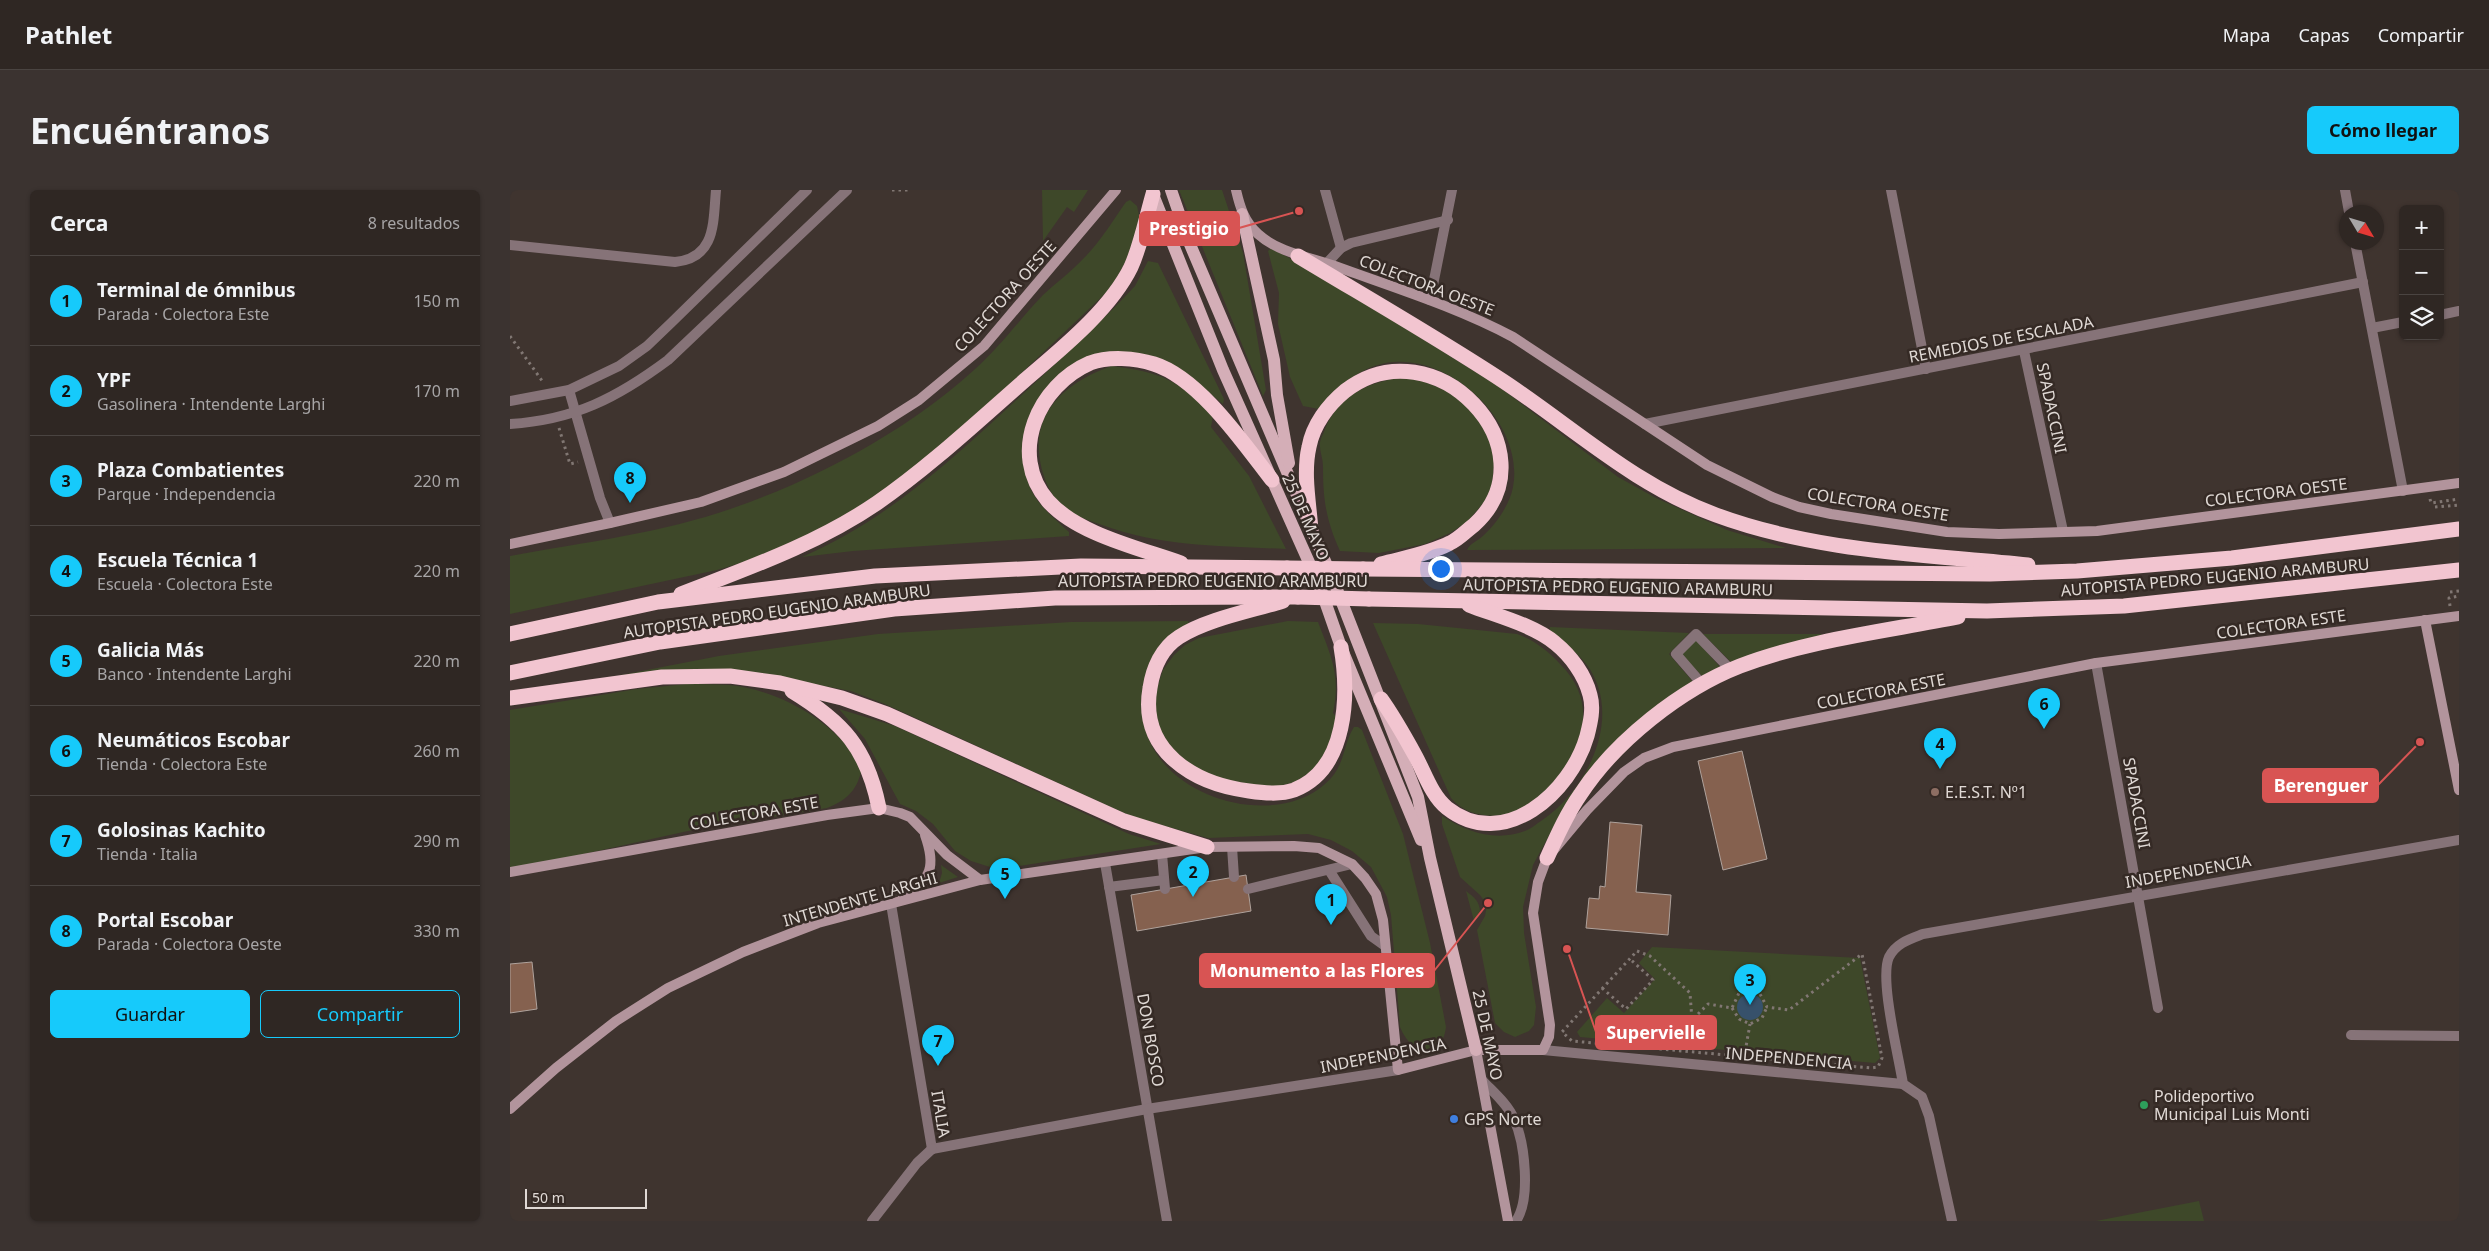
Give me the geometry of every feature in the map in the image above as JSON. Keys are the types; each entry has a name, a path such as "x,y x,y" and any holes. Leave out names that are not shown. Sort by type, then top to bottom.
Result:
{"highway":[{"path":"510,634 658,602 762,563 832,531 876,504 914,476 1049,360 1115,292 1131,267 1152,192"},
{"path":"1298,256 1504,382 1595,450 1640,479 1715,515 1808,542 1886,552 2077,570"},
{"path":"1191,567 1073,522 1047,500 1032,468 1029,447 1040,407 1056,386 1071,374 1092,363 1112,358 1154,364 1182,380 1207,401 1240,438 1272,480"},
{"path":"1311,530 1307,476 1308,448 1312,434 1322,415 1337,397 1355,383 1373,375 1391,370 1410,370 1427,374 1450,385 1469,399 1484,416 1496,436 1500,457 1500,476 1494,499 1484,516 1450,543 1363,569"},
{"name":"AUTOPISTA PEDRO EUGENIO ARAMBURU","path":"658,602 875,576 1081,566 1893,575 1990,574 2077,570 2232,558 2459,529"},
{"name":"AUTOPISTA PEDRO EUGENIO ARAMBURU","path":"510,673 660,642 894,609 1055,598 1298,596 1987,611 2124,606 2459,570"},
{"path":"1298,596 1201,626 1179,637 1164,651 1152,674 1149,693 1150,715 1156,737 1167,754 1185,770 1209,782 1225,787 1277,793 1294,790 1312,778 1328,761 1338,739 1345,712 1346,685 1341,647"},
{"path":"1381,698 1398,724 1436,796 1449,810 1474,822 1503,823 1521,818 1542,804 1567,778 1578,759 1591,720 1591,697 1584,679 1572,659 1554,641 1458,600"},
{"path":"1547,858 1568,813 1580,793 1606,761 1656,716 1702,684 1731,670 1797,649 1987,611"},
{"path":"510,698 662,677 730,676 780,683 842,698 887,714 1124,821 1207,847"},
{"path":"780,683 816,706 837,723 855,745 873,778 879,808"}],"main road":[{"name":"25 DE MAYO","path":"1171,190 1190,242 1381,698 1418,797 1430,858 1476,1050"},
{"name":"25 DE MAYO","path":"1152,192 1223,370 1320,587 1341,647 1365,700 1405,805 1430,858"},
{"path":"1242,214 1274,360 1277,395 1292,485"}],"street":[{"path":"510,245 675,262 689,261 698,255 710,236 716,190"},
{"path":"510,401 569,390 619,366 647,346 807,190"},
{"path":"510,424 550,420 578,413 622,392 668,360 847,190"},
{"name":"COLECTORA OESTE","path":"510,544 610,524 700,502 784,472 878,426 919,400 984,346 1116,190"},
{"name":"COLECTORA OESTE","path":"1236,190 1242,214 1257,233 1298,256 1327,263 1480,319 1513,337 1707,464 1772,497 1798,507 1947,532 1999,534 2097,531 2459,483"},
{"path":"1325,190 1341,248"},
{"path":"1430,300 1448,220 1452,190"},
{"path":"1890,190 1926,369"},
{"path":"2345,190 2348,205"},
{"path":"1327,263 1341,248 1351,244 1448,220"},
{"path":"2357,250 2402,491"},
{"name":"REMEDIOS DE ESCALADA","path":"1645,424 2363,282"},
{"path":"2444,314 2459,311"},
{"path":"2372,328 2399,323"},
{"name":"SPADACCINI","path":"2024,350 2063,531"},
{"path":"569,390 578,413 600,498 610,524"},
{"name":"COLECTORA ESTE","path":"1543,1050 1549,1037 1550,1026 1533,913 1538,882 1547,858 1587,810 1624,772 1644,758 1673,747 2096,664 2459,616"},
{"path":"2425,620 2459,790"},
{"path":"1702,684 1676,654 1696,634 1731,670"},
{"name":"SPADACCINI","path":"2096,664 2139,894 2158,1008"},
{"name":"COLECTORA ESTE","path":"510,872 827,815 879,808 910,817 959,865 980,880"},
{"path":"891,904 915,889 927,878 931,866 932,853 924,832"},
{"name":"INDEPENDENCIA","path":"932,1149 1147,1109 1398,1070 1476,1050 1543,1050 1903,1084 1885,976 1889,958 1904,941 1923,934 2139,894 2459,840"},
{"path":"1207,847 1294,846 1320,848 1352,864 1366,878 1376,894 1383,920 1398,1070"},
{"name":"INTENDENTE LARGHI","path":"510,1109 556,1068 616,1021 668,988 743,952 818,923 980,880 1207,847"},
{"path":"1232,847 1234,877"},
{"path":"1109,887 1165,884 1162,854"},
{"name":"DON BOSCO","path":"1105,863 1167,1221"},
{"path":"1248,889 1352,864"},
{"path":"1329,870 1371,936 1386,946"},
{"name":"ITALIA","path":"872,1221 917,1163 932,1149 891,904"},
{"path":"2351,1035 2459,1036"},
{"name":"25 DE MAYO","path":"1476,1050 1508,1221"},
{"path":"1482,1080 1514,1119 1526,1169 1522,1212 1516,1221"},
{"path":"1903,1084 1922,1097 1929,1116 1952,1221"}],"path":[{"path":"892,190 909,190"},
{"path":"2436,507 2459,505"},
{"path":"2450,592 2459,591"},
{"path":"1692,1020 1690,993 1650,956 1637,951 1562,1032 1572,1041 1744,1058 1871,1068 1878,1067 1881,1063 1881,1052 1862,954 1789,1010 1767,1007"},
{"path":"1602,988 1626,1009 1653,980 1630,959"},
{"path":"1732,1008 1739,993 1749,989 1756,991 1764,997 1767,1007 1762,1018 1750,1024"},
{"path":"1668,1050 1692,1020 1708,1004 1732,1008 1739,1019 1750,1024"},
{"path":"1744,1058 1750,1024"}],"green space":[{"path":"1042,190 1088,190 1074,212 1067,207 1043,241"},
{"path":"1179,190 1222,190 1243,253 1266,390 1263,396"},
{"path":"1130,200 1137,206 1140,220 1137,241 1111,288 1009,385 895,486 835,525 767,555 717,570 510,614 510,556 681,524 736,507 799,482 830,467 892,432 921,413 974,370 1001,343 1043,295 1091,251 1126,202"},
{"path":"1271,248 1317,273 1498,386 1618,477 1656,498 1727,530 1786,548 1467,550 1498,519 1506,507 1513,487 1514,464 1508,441 1496,419 1480,399 1461,383 1440,371 1417,363 1394,362 1371,367 1343,385 1319,409 1303,406 1290,377 1278,324 1279,293 1268,251"},
{"path":"1148,261 1158,263 1224,399 1223,404 1197,383 1119,354 1044,393 1031,452 1028,481 1039,503 1069,532 1069,536 853,551 802,557 830,544 882,513 930,477 1027,390 1114,308 1135,286"},
{"path":"1112,366 1143,371 1168,380 1190,393 1213,415 1211,427 1249,476 1286,549 1216,546 1147,538 1085,519 1068,511 1060,504 1048,486 1041,464 1039,442 1044,420 1050,408 1067,390 1089,376"},
{"path":"1412,377 1456,394 1484,425 1495,455 1491,494 1467,522 1450,533 1425,544 1379,553 1340,551 1326,510 1320,446 1321,438 1332,416 1349,397 1372,385 1398,378"},
{"path":"1188,621 1189,624 1170,639 1164,648 1146,708 1144,721 1152,747 1169,769 1191,786 1218,798 1247,805 1275,805 1302,798 1325,784 1332,777 1337,770 1354,727 1362,730 1403,834 1430,943 1446,1027 1443,1038 1438,1046 1432,1050 1418,1049 1411,1044 1400,1027 1391,915 1387,897 1371,867 1352,851 1331,840 1308,834 1208,838 1133,817 885,704 851,691 792,680 620,678 621,675 719,656 878,634 1071,622"},
{"path":"1288,621 1318,622 1331,656 1336,688 1333,713 1337,718 1326,754 1313,770 1295,782 1271,788 1205,776 1170,749 1159,728 1155,709 1156,691 1163,670 1174,655 1185,645 1199,638"},
{"path":"1373,623 1418,624 1517,634 1546,650 1555,659 1572,678 1579,693 1583,709 1583,724 1573,756 1541,798 1516,812 1493,816 1470,812 1451,798"},
{"path":"1550,627 1689,633 1669,654 1694,683 1558,819 1533,865 1523,907 1524,933 1536,1007 1534,1025 1529,1031 1515,1037 1504,1032 1495,1023 1477,930 1485,916 1487,905 1480,895 1460,877 1442,824 1442,816 1461,827 1482,834 1503,836 1525,831 1558,807 1573,791 1586,771 1596,750 1601,729 1602,707 1598,685 1583,660 1550,632"},
{"path":"1703,634 1821,634 1823,637 1731,662"},
{"path":"1696,640 1720,667 1704,678 1680,653"},
{"path":"687,684 729,685 748,688 786,701 822,722 851,750 862,766 855,787 847,797 827,808 688,831 538,864 510,868 510,710 637,689"},
{"path":"839,709 895,726 1129,834 1161,844 1019,866 990,867 971,861 955,851 933,824 916,811 900,804 865,739"},
{"path":"941,865 958,877 939,883 942,873"},
{"path":"1466,891 1479,904 1480,911 1474,921"},
{"path":"1652,947 1860,958 1880,1058 1875,1063 1580,1037 1577,1032 1607,998 1624,1013 1655,979 1639,963"},
{"path":"2199,1201 2204,1221 2096,1221"}],"water":[{"path":"1750,994 1759,998 1763,1007 1759,1016 1750,1020 1741,1016 1737,1007 1741,998"}],"building":[{"path":"1742,751 1767,859 1723,870 1698,761"},
{"path":"1610,822 1642,825 1636,892 1671,895 1668,935 1586,928 1589,898 1599,899 1600,886 1605,887"},
{"path":"1246,875 1251,911 1137,931 1131,895"},
{"path":"532,962 537,1009 510,1013 510,964"}],"place":[{"name":"Prestigio","path":"1299,211"},
{"name":"Portal Escobar","path":"630,503"},
{"name":"Neumáticos Escobar","path":"2044,729"},
{"name":"Berenguer","path":"2420,742"},
{"name":"Escuela Técnica 1","path":"1940,769"},
{"name":"E.E.S.T. Nº1","path":"1935,792"},
{"name":"YPF","path":"1193,897"},
{"name":"Galicia Más","path":"1005,899"},
{"name":"Monumento a las Flores","path":"1488,903"},
{"name":"Terminal de ómnibus","path":"1331,925"},
{"name":"Supervielle","path":"1567,949"},
{"name":"Plaza Combatientes","path":"1750,1005"},
{"name":"Golosinas Kachito","path":"938,1066"},
{"name":"Polideportivo Municipal Luis Monti","path":"2144,1105"},
{"name":"GPS Norte","path":"1454,1119"}]}
